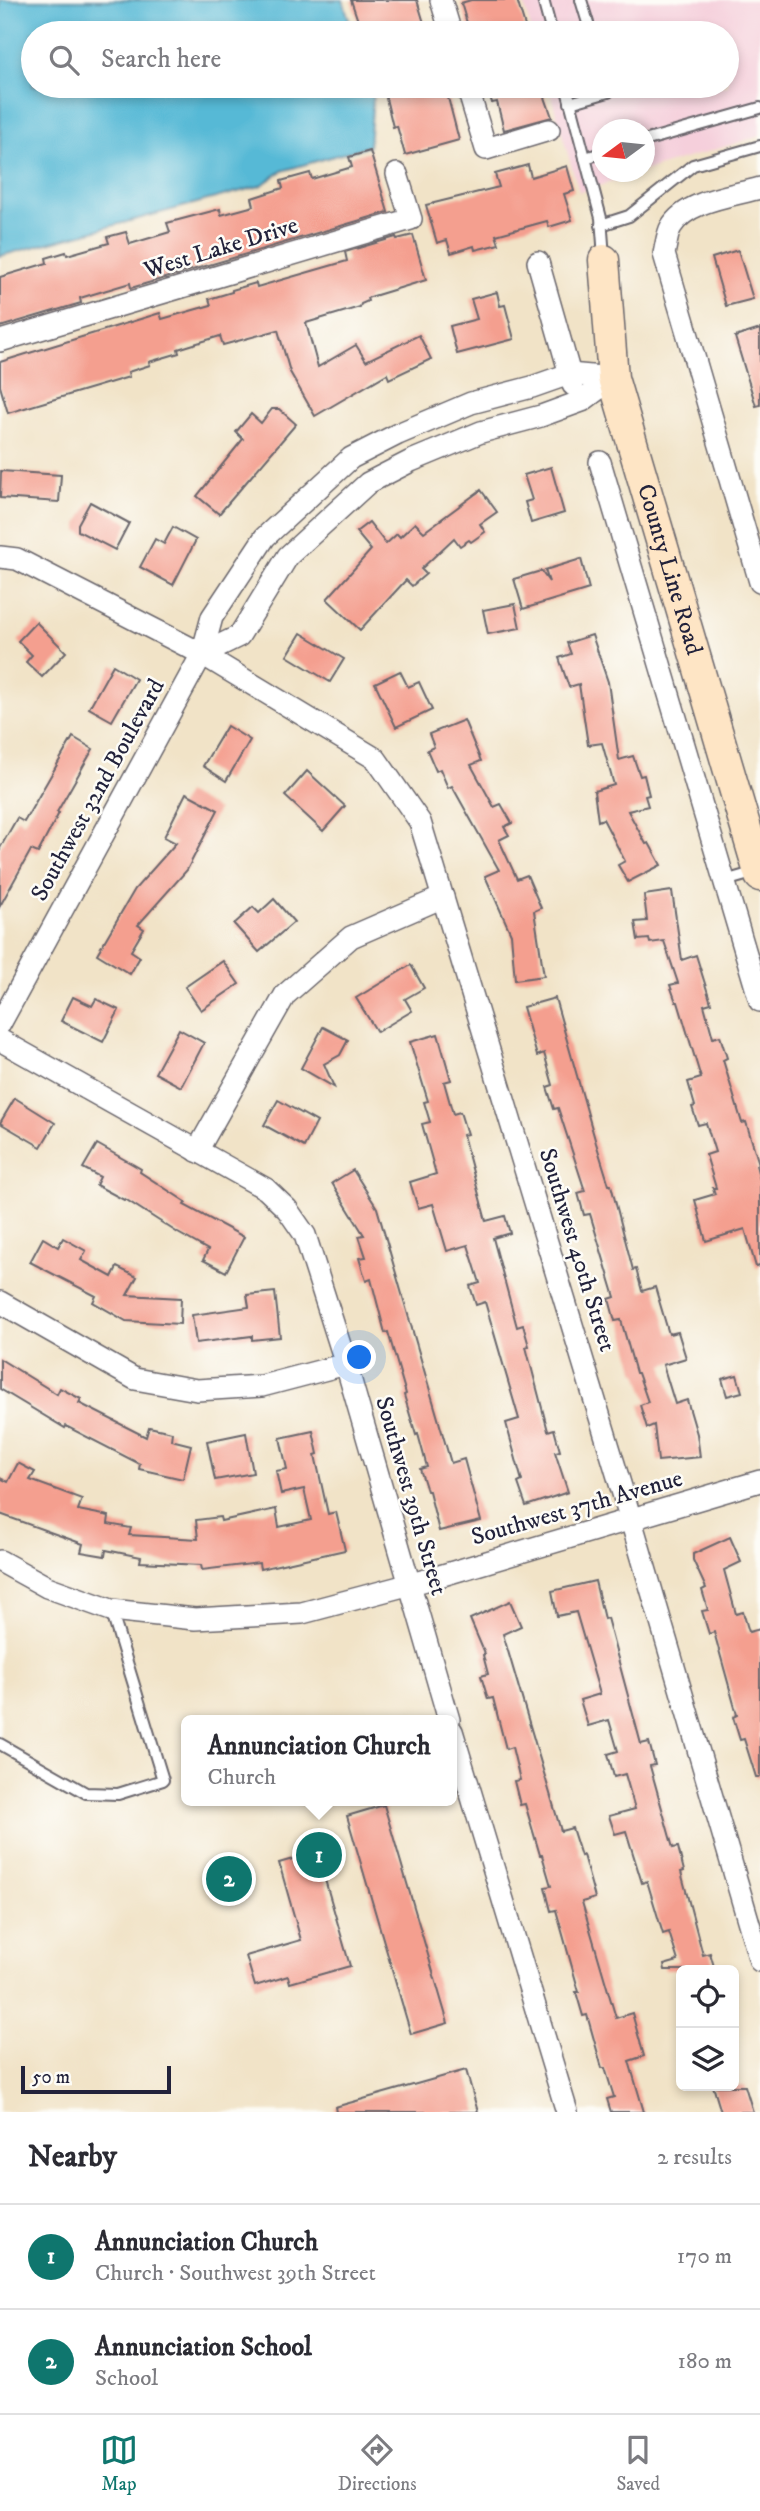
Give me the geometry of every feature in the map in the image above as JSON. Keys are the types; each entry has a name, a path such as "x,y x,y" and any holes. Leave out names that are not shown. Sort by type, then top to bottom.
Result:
{"street":[{"path":"441,0 447,21"},
{"path":"471,98 486,149 549,130"},
{"name":"West Lake Drive","path":"0,341 411,219 397,174"},
{"path":"760,188 706,202 684,213 671,228 664,254 760,582"},
{"name":"County Line Road","path":"604,260 613,377 759,873"},
{"path":"538,262 578,403"},
{"name":"Southwest 32nd Boulevard","path":"0,1024 202,654 212,617 265,537 351,458 398,434 471,403 569,374 613,377"},
{"path":"202,654 239,636 288,556 368,483 411,461 481,432 578,403 613,377"},
{"path":"600,462 760,1001"},
{"name":"Southwest 40th Street","path":"0,557 17,559 202,654 376,759 420,822 631,1520 760,1961"},
{"path":"197,1151 285,995 352,937 443,897"},
{"name":"Southwest 39th Street","path":"0,1040 266,1189 287,1209 304,1236 346,1364 447,1715"},
{"path":"0,1302 135,1379 197,1390 262,1386 346,1364"},
{"name":"Southwest 37th Avenue","path":"2,1567 111,1610 195,1619 302,1613 408,1585 760,1481"},
{"path":"457,1748 567,2112"}],"lane":[{"path":"543,0 549,21"},
{"path":"581,0 587,21"},
{"path":"569,98 601,225 604,260"},
{"path":"570,103 587,98"},
{"path":"655,138 760,108"},
{"path":"601,225 629,216 693,165 760,146"},
{"path":"585,158 592,156"},
{"path":"725,881 759,873"},
{"path":"0,1744 86,1793 118,1794 163,1780 111,1610"}],"shaded area":[{"path":"523,0 760,0 760,136 655,168 655,119 592,119 592,182 612,182 579,192 552,98 739,98 739,21 529,21"}],"water":[{"path":"0,0 343,0 349,21 21,21 21,98 373,98 369,146 282,171 260,186 0,256"}],"building":[{"path":"351,0 417,0 423,21 358,21"},
{"path":"471,0 517,0 523,21 466,21 461,3"},
{"path":"386,98 448,98 459,140 405,155 397,126 393,127"},
{"path":"491,98 545,98 552,117 504,130 497,102 492,103"},
{"path":"370,151 388,212 131,288 130,283 80,298 81,303 0,327 0,277 47,263 46,258 109,243 107,237 126,232 130,244 170,232 167,223 220,209 221,215 254,206 252,198 283,188 281,181 310,173 312,179 352,167 349,157"},
{"path":"528,165 531,177 567,166 574,191 564,194 572,220 549,227 547,221 496,235 499,244 475,250 474,246 451,253 447,240 437,243 426,205 499,187 495,174"},
{"path":"413,235 426,280 367,298 368,301 360,307 306,323 318,367 356,345 366,361 419,335 431,359 389,379 387,374 315,416 290,372 278,330 223,345 220,336 178,349 179,353 149,362 150,365 128,372 129,377 8,413 0,386 0,362 160,313 162,319 211,305 209,299 232,290 256,283 257,287 347,261 345,252 396,237 397,239"},
{"path":"738,250 753,299 726,306 712,258"},
{"path":"497,292 500,306 505,305 514,339 457,354 450,326 477,319 471,299"},
{"path":"760,329 760,405 756,406 735,337"},
{"path":"272,409 279,409 296,424 219,514 197,496 243,439 236,432 251,414 261,423"},
{"path":"551,467 564,513 531,523 525,502 532,500 524,475"},
{"path":"1,471 61,475 59,502 0,498"},
{"path":"481,490 497,512 480,524 485,532 460,546 454,538 421,569 426,574 412,586 406,580 360,630 327,599 371,550 356,532 369,522 386,544 397,534 400,537 415,523 424,532"},
{"path":"90,502 129,523 115,550 78,531 78,524"},
{"path":"173,527 196,540 173,585 140,567 155,539 164,544"},
{"path":"581,559 589,589 523,609 514,579 541,571 549,582 545,570"},
{"path":"515,604 520,628 488,634 483,610"},
{"path":"36,622 66,652 42,677 26,662 32,655 18,641"},
{"path":"301,633 344,659 330,682 287,656"},
{"path":"592,635 608,682 619,760 633,756 640,776 644,775 649,795 645,796 648,806 628,811 661,865 628,882 618,865 625,861 603,819 598,821 594,791 614,785 602,743 588,745 579,684 569,687 559,658 571,654 567,643"},
{"path":"113,665 136,679 112,721 89,708"},
{"path":"400,671 408,687 419,682 432,710 396,727 375,683"},
{"path":"464,720 481,761 471,765 494,807 501,804 512,823 504,827 509,835 499,840 517,879 527,875 541,908 534,911 544,976 515,980 511,934 485,876 499,870 452,786 448,788 440,769 436,771 427,750 434,747 429,734"},
{"path":"227,726 250,740 226,781 203,766"},
{"path":"73,737 93,749 57,812 59,813 38,853 31,850 0,906 0,848 17,818 24,822"},
{"path":"307,771 345,806 323,831 285,796"},
{"path":"186,793 218,810 187,870 138,925 144,929 131,951 140,957 130,974 97,954 135,889 176,843 164,837"},
{"path":"672,891 682,960 696,955 711,1003 704,1005 713,1038 720,1036 727,1058 723,1060 742,1123 746,1122 759,1164 756,1165 760,1180 760,1266 756,1267 745,1229 706,1241 695,1200 715,1194 713,1188 716,1188 706,1155 715,1152 706,1123 698,1125 688,1082 701,1078 678,1002 670,985 678,983 664,941 650,943 649,939 638,940 635,922 647,921 644,895"},
{"path":"274,899 294,922 259,952 234,924 253,907 259,913"},
{"path":"223,961 239,984 201,1010 185,987"},
{"path":"411,965 424,988 405,999 412,1011 377,1032 356,998"},
{"path":"73,997 92,1006 96,999 119,1010 103,1042 61,1021"},
{"path":"555,998 596,1143 611,1185 633,1270 636,1269 642,1291 655,1287 669,1334 678,1332 686,1358 663,1365 675,1404 687,1400 697,1434 700,1457 658,1461 654,1425 647,1428 640,1405 648,1402 636,1373 621,1320 615,1321 609,1299 615,1297 590,1214 584,1215 578,1193 585,1191 558,1108 554,1109 547,1087 553,1085 544,1053 537,1056 523,1007"},
{"path":"323,1027 348,1040 340,1055 324,1064 334,1087 301,1068"},
{"path":"179,1029 204,1043 181,1087 155,1073"},
{"path":"438,1034 451,1080 444,1082 453,1114 460,1112 467,1134 463,1135 486,1221 505,1216 510,1233 493,1238 517,1327 523,1325 529,1346 526,1347 548,1431 554,1429 560,1451 555,1452 568,1492 526,1506 518,1483 522,1481 506,1423 519,1419 485,1302 476,1305 470,1286 480,1283 468,1245 447,1251 433,1204 418,1208 410,1182 436,1174 422,1124 430,1122 424,1102 428,1101 410,1042"},
{"path":"15,1098 55,1123 41,1147 0,1123"},
{"path":"278,1100 317,1122 304,1147 264,1125"},
{"path":"97,1144 141,1169 140,1172 186,1202 184,1205 244,1237 226,1272 203,1260 208,1250 125,1199 96,1185 100,1177 83,1168"},
{"path":"353,1170 377,1208 451,1463 464,1459 481,1521 439,1531 429,1491 420,1469 427,1467 418,1434 416,1435 404,1395 406,1394 388,1332 385,1333 371,1279 366,1281 359,1258 366,1257 359,1236 364,1235 332,1183"},
{"path":"43,1238 58,1247 63,1238 86,1251 81,1260 112,1277 117,1267 137,1277 127,1295 181,1298 180,1324 126,1321 93,1302 96,1296 30,1262"},
{"path":"275,1292 280,1337 252,1340 252,1336 196,1343 192,1315 249,1307 247,1295"},
{"path":"0,1359 57,1394 60,1388 81,1399 79,1403 146,1437 149,1427 172,1432 171,1440 191,1445 183,1479 139,1469 140,1464 66,1426 65,1428 0,1389"},
{"path":"737,1375 742,1392 727,1396 722,1379"},
{"path":"313,1431 318,1454 315,1455 328,1514 336,1512 345,1550 260,1569 259,1563 202,1570 201,1565 140,1562 141,1557 106,1550 105,1556 81,1552 83,1544 0,1514 0,1478 8,1482 18,1463 35,1472 30,1480 82,1499 78,1510 109,1516 108,1524 131,1528 129,1535 198,1539 196,1520 220,1517 221,1521 276,1509 279,1527 311,1520 304,1489 281,1494 276,1471 287,1469 280,1438"},
{"path":"246,1433 253,1473 215,1480 207,1441"},
{"path":"730,1537 741,1562 724,1570 736,1614 743,1612 749,1632 760,1629 760,1777 756,1777 744,1739 740,1740 733,1717 737,1715 714,1632 709,1634 702,1611 708,1610 702,1590 706,1588 693,1560 693,1554"},
{"path":"595,1581 641,1744 649,1742 655,1765 650,1766 673,1848 678,1847 684,1871 681,1872 703,1955 710,1953 714,1965 676,1965 676,1970 665,1970 664,1965 678,1961 669,1932 663,1934 647,1881 642,1883 626,1831 615,1834 609,1816 635,1809 625,1774 614,1777 608,1754 618,1751 609,1720 588,1726 580,1700 600,1694 576,1612 557,1616 552,1591"},
{"path":"510,1601 521,1626 503,1634 561,1831 572,1828 581,1856 583,1855 595,1898 582,1902 616,2018 632,2013 644,2056 629,2061 644,2112 611,2112 607,2099 614,2097 605,2068 602,2068 587,2015 583,2016 556,1910 551,1911 545,1887 551,1886 542,1855 525,1804 520,1805 514,1781 520,1780 512,1747 506,1749 493,1698 488,1699 481,1676 488,1674 483,1655 485,1654 470,1619"},
{"path":"384,1806 448,2023 411,2034 347,1816"},
{"path":"317,1852 350,1966 290,1983 288,1976 255,1986 246,1956 301,1940 279,1863"},
{"path":"466,2070 478,2112 336,2112 335,2107"},
{"path":"739,2086 745,2086 753,2112 721,2112 715,2091 739,2091"}],"place":[{"name":"Annunciation Church","path":"319,1855"},
{"name":"Annunciation School","path":"229,1879"}]}
